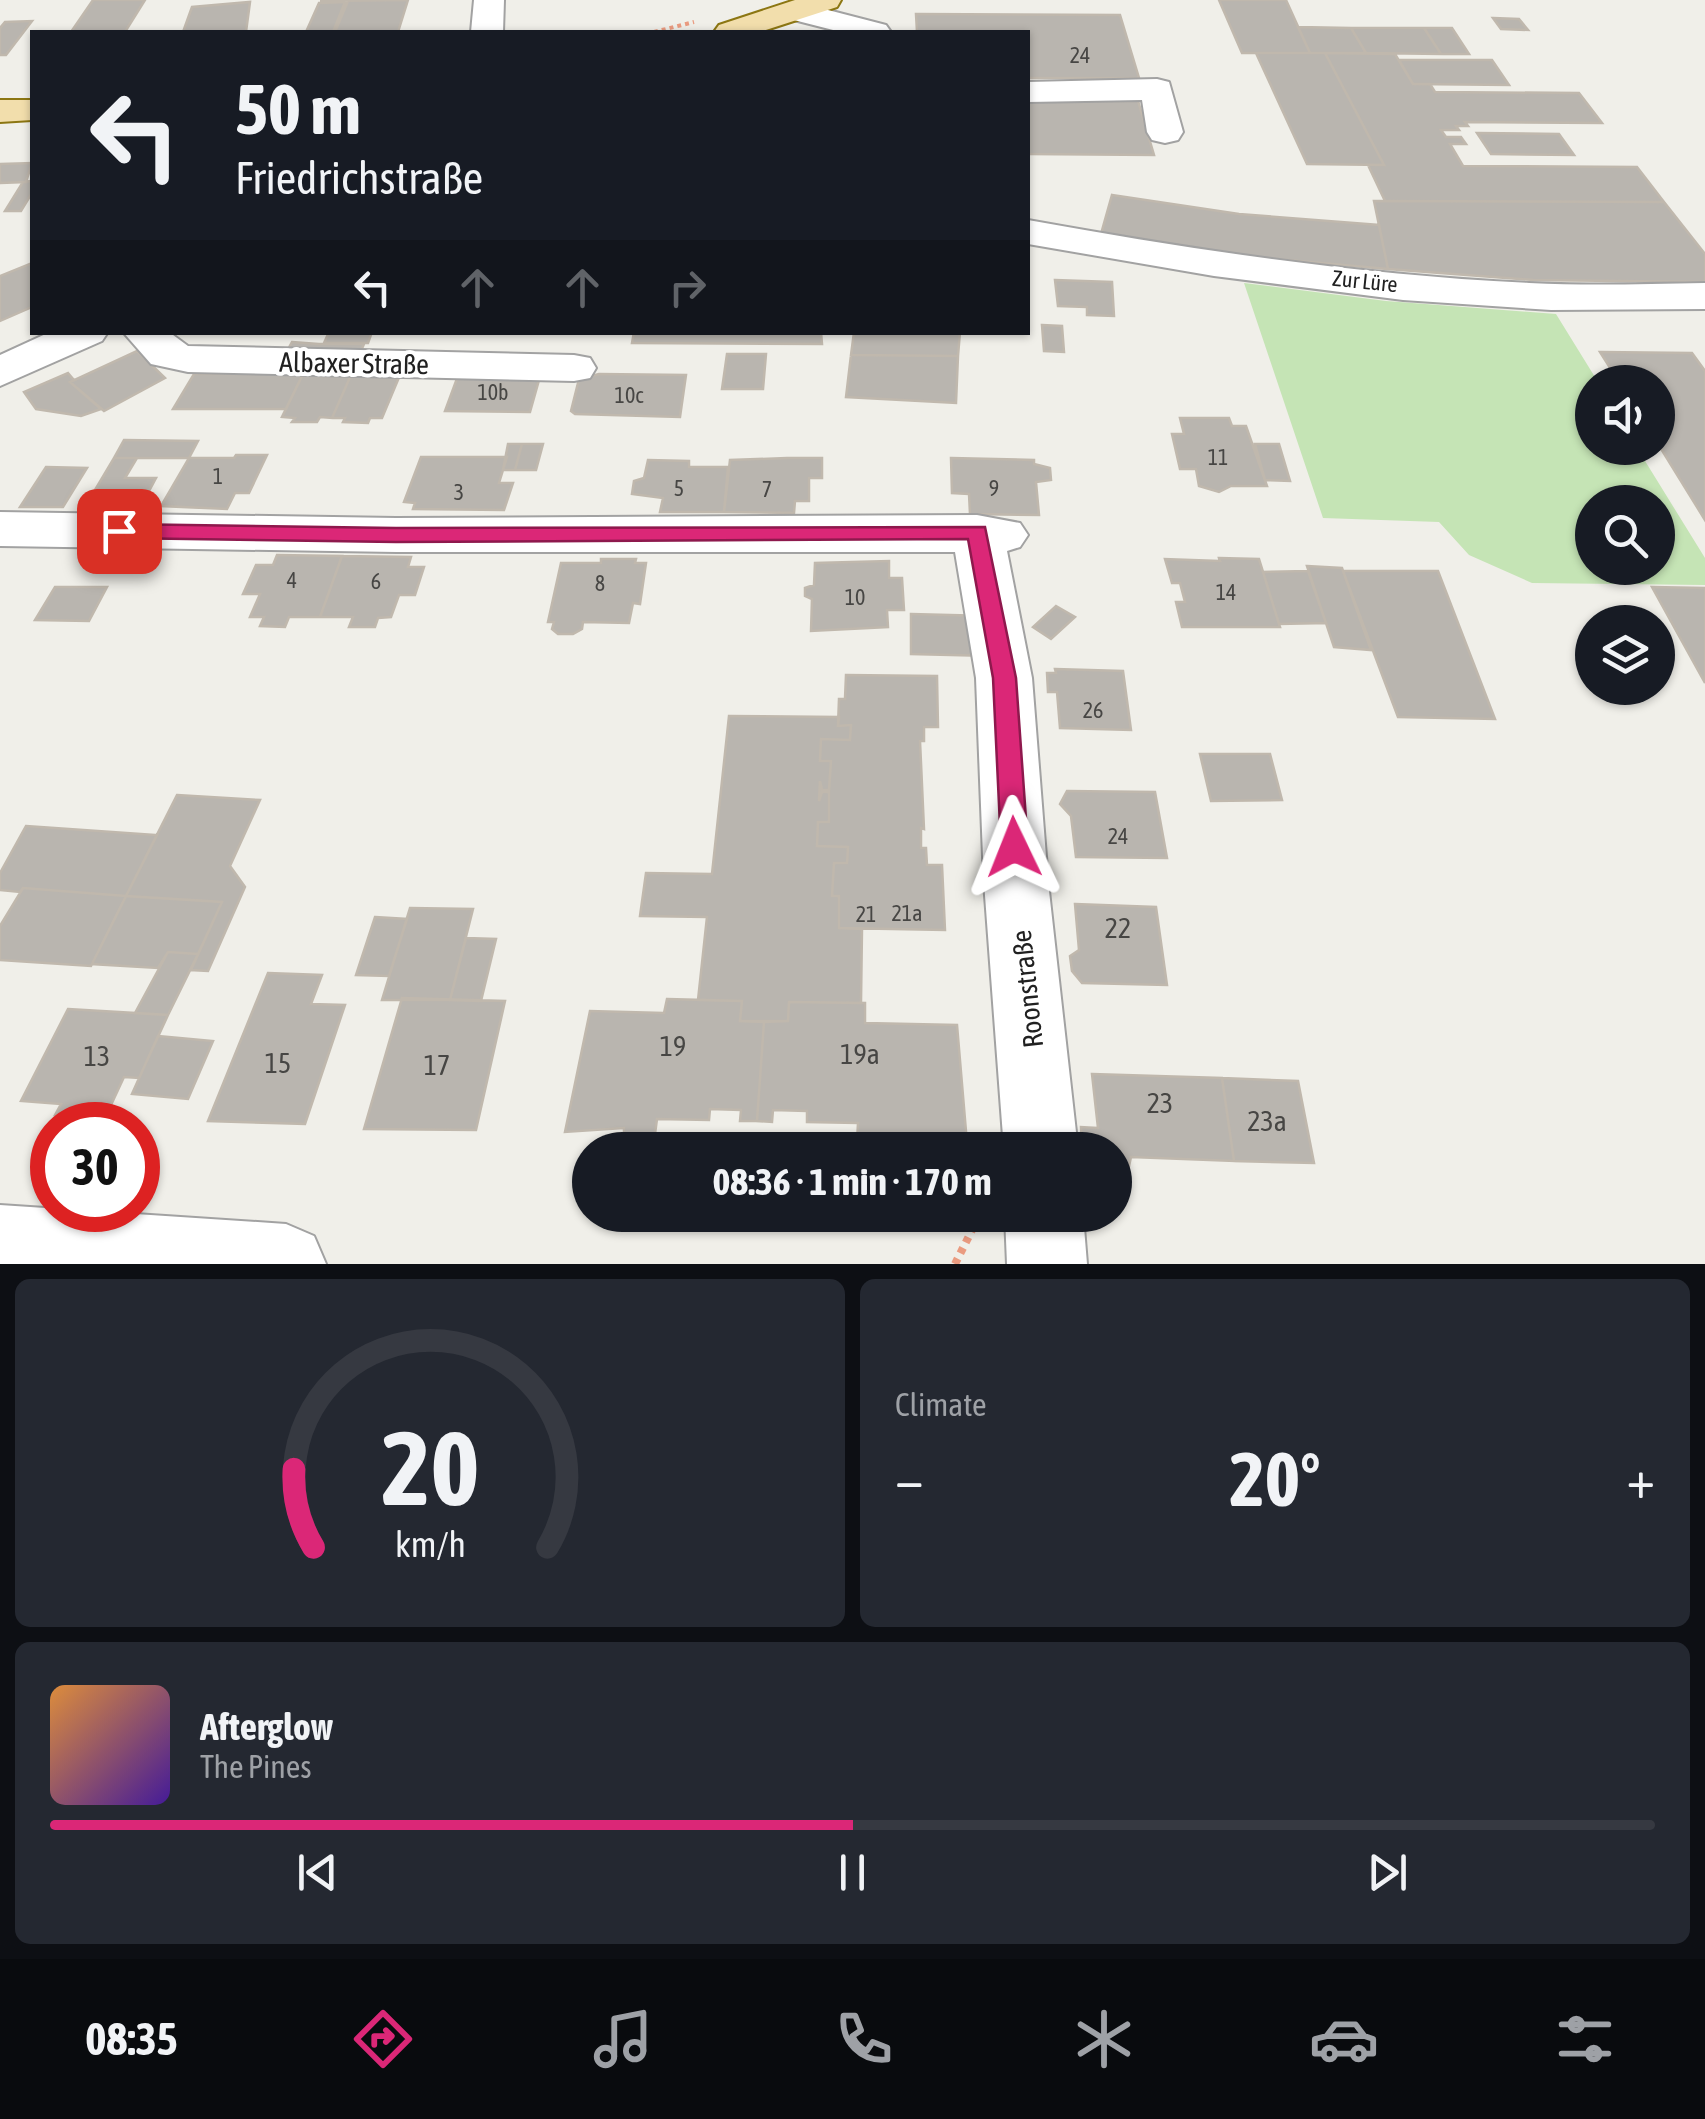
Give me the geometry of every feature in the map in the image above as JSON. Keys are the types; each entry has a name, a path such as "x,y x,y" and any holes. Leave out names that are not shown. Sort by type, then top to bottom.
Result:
{"main road":[{"path":"736,30 815,3"},
{"path":"0,111 30,110"}],"street":[{"path":"487,30 488,0"},
{"path":"815,3 871,30"},
{"path":"1030,92 1157,89 1165,132"},
{"name":"Zur Lüre","path":"1030,232 1158,256 1403,285 1530,296 1705,296"},
{"path":"0,372 80,335"},
{"name":"Albaxer Straße","path":"147,335 167,354 188,359 574,368"},
{"name":"Roonstraße","path":"0,529 396,535 990,533 1038,1132"},
{"path":"1045,1232 1046,1264"},
{"path":"0,1244 286,1264"}],"path":[{"path":"955,1264 971,1232"}],"green space":[{"path":"1244,283 1386,301 1556,314 1588,365 1575,365 1575,465 1648,465 1660,485 1575,485 1575,583 1532,583 1469,555 1439,522 1323,518"},
{"path":"1675,509 1705,558 1705,585 1675,585"}],"building":[{"path":"93,0 145,0 126,30 72,30"},
{"path":"408,0 399,30 336,30 348,1 320,1"},
{"path":"1219,0 1286,0 1310,53 1242,53"},
{"path":"250,2 246,30 184,30 192,7"},
{"path":"345,2 334,30 307,30 319,3"},
{"path":"916,14 1120,15 1139,78 1030,78 1030,30 917,30"},
{"path":"1493,18 1519,19 1528,30 1501,29"},
{"path":"32,21 6,55 0,55 0,28 5,22"},
{"path":"1298,27 1351,28 1366,53 1310,53"},
{"path":"1351,28 1424,28 1441,54 1366,53"},
{"path":"1424,28 1452,28 1469,54 1441,54"},
{"path":"1256,53 1325,53 1384,165 1307,164"},
{"path":"1325,53 1395,54 1413,84 1430,84 1435,92 1579,93 1602,123 1465,122 1468,126 1456,126 1459,130 1441,130 1446,137 1461,137 1466,144 1450,144 1463,166 1637,167 1664,202 1385,201 1368,165 1384,165"},
{"path":"1399,60 1492,60 1509,85 1413,84"},
{"path":"1030,101 1138,101 1154,155 1030,154"},
{"path":"1477,133 1559,134 1574,155 1491,154"},
{"path":"30,163 26,182 0,183 0,164"},
{"path":"30,181 30,196 21,211 5,211 23,182"},
{"path":"1112,195 1239,214 1379,225 1388,269 1243,256 1101,234"},
{"path":"1374,201 1664,202 1705,254 1705,282 1533,280 1388,269"},
{"path":"30,264 30,308 0,321 0,276"},
{"path":"1055,280 1112,282 1114,316 1087,315 1087,307 1058,306"},
{"path":"1042,325 1062,326 1064,352 1044,351"},
{"path":"328,335 371,335 368,343 324,343"},
{"path":"633,335 821,335 822,344 632,343"},
{"path":"854,335 960,335 958,356 851,355"},
{"path":"292,342 364,344 360,353 286,353"},
{"path":"137,351 165,378 104,411 70,382"},
{"path":"1600,352 1692,353 1705,371 1705,520 1671,465 1675,465 1675,365 1608,365"},
{"path":"727,354 766,354 763,389 722,389"},
{"path":"851,355 958,356 956,403 846,397"},
{"path":"68,373 74,380 70,382 101,409 81,416 36,409 24,392"},
{"path":"459,373 541,373 530,412 445,411"},
{"path":"194,374 303,374 286,409 173,409"},
{"path":"303,374 351,375 332,418 292,422 295,418 282,417"},
{"path":"599,374 686,375 680,417 575,414 571,411 579,379"},
{"path":"351,375 400,375 382,418 370,418 368,423 332,418"},
{"path":"1180,418 1229,418 1232,426 1246,426 1267,486 1231,486 1219,492 1199,486 1196,469 1180,469 1172,434 1184,434"},
{"path":"124,440 198,441 189,458 114,458"},
{"path":"508,444 522,444 515,470 503,470"},
{"path":"522,444 543,444 536,470 515,470"},
{"path":"1255,444 1279,444 1290,481 1265,480"},
{"path":"267,455 249,493 235,493 227,509 161,506 189,458"},
{"path":"421,457 507,457 499,483 513,483 504,510 413,509 415,503 404,502"},
{"path":"114,458 137,458 125,478 156,478 141,506 86,505"},
{"path":"822,458 822,478 809,478 809,501 795,501 794,513 724,512 730,460"},
{"path":"951,458 1034,460 1034,464 1050,468 1051,480 1036,482 1039,515 970,514 969,494 952,493"},
{"path":"648,460 689,461 689,467 728,467 724,512 660,512 663,498 632,494 634,481 644,478"},
{"path":"46,467 87,468 63,507 20,507"},
{"path":"277,555 342,556 320,617 289,617 285,627 260,626 264,617 250,617 260,594 243,594 256,565 273,565"},
{"path":"342,556 411,557 408,567 424,567 415,595 399,595 391,617 378,618 375,627 349,627 353,617 320,617"},
{"path":"1219,558 1259,559 1280,627 1182,627 1176,602 1185,602 1180,583 1172,583 1165,559 1220,561"},
{"path":"601,559 636,559 635,563 646,563 640,604 633,603 629,623 583,622 582,629 573,634 558,634 552,629 554,622 548,622 561,563 601,563"},
{"path":"889,561 889,578 902,578 904,610 887,610 888,627 811,631 812,599 805,596 805,588 814,585 815,563"},
{"path":"1307,566 1342,568 1371,650 1334,647"},
{"path":"1308,571 1326,623 1279,624 1263,572"},
{"path":"1343,571 1438,571 1495,719 1398,717"},
{"path":"55,587 107,587 89,621 35,620"},
{"path":"1652,587 1705,588 1705,683 1675,629 1675,605 1662,605"},
{"path":"1056,606 1075,617 1051,639 1033,627"},
{"path":"911,614 988,616 990,656 911,654"},
{"path":"1055,669 1123,671 1131,730 1060,728 1057,692 1048,692 1047,673 1056,673"},
{"path":"846,675 937,676 938,727 924,727 924,741 920,741 924,829 921,828 921,848 926,848 927,865 942,865 945,930 839,928 839,896 832,896 834,863 847,863 848,847 817,846 818,822 829,822 829,792 822,792 819,801 820,781 822,790 829,790 831,761 820,761 821,739 850,740 851,725 838,726 839,699 845,699"},
{"path":"729,716 839,717 838,726 851,725 850,740 821,739 820,761 831,761 829,790 822,790 820,781 819,801 822,792 829,792 829,822 818,822 817,846 848,847 847,863 834,863 832,896 839,896 839,928 862,929 861,1003 789,1002 788,1021 740,1021 742,1001 698,1000 707,917 640,916 646,873 712,874"},
{"path":"1200,754 1270,754 1282,800 1211,801"},
{"path":"1067,791 1155,792 1167,858 1076,857 1071,816 1060,804"},
{"path":"177,795 260,800 230,866 245,887 208,971 191,970 222,902 126,896"},
{"path":"26,826 157,835 126,896 23,888 20,892 0,890 0,873"},
{"path":"23,888 126,896 91,966 0,960 0,926"},
{"path":"126,896 222,902 198,954 168,952 158,968 92,964"},
{"path":"1075,904 1156,907 1167,985 1082,983 1072,971 1070,956 1079,950"},
{"path":"410,908 473,909 450,1000 382,1000"},
{"path":"375,917 407,919 389,976 356,975"},
{"path":"466,938 496,939 481,1001 450,1000"},
{"path":"168,952 198,954 168,1015 135,1013"},
{"path":"268,973 322,975 311,1004 345,1005 305,1124 208,1121"},
{"path":"402,998 505,1001 476,1130 364,1129"},
{"path":"667,999 742,1001 740,1021 764,1022 757,1121 740,1121 741,1110 710,1109 709,1120 657,1119 655,1132 624,1132 624,1128 565,1132 590,1011 664,1013"},
{"path":"789,1002 865,1003 865,1023 957,1025 966,1132 858,1132 858,1123 807,1122 807,1111 773,1110 772,1122 757,1121 764,1022 788,1021"},
{"path":"68,1009 168,1015 139,1078 124,1077 112,1102 21,1101"},
{"path":"158,1036 213,1041 188,1099 132,1094"},
{"path":"1092,1074 1222,1078 1234,1161 1132,1157 1132,1132 1081,1132 1081,1127 1098,1128"},
{"path":"1222,1078 1298,1081 1314,1163 1234,1161"}],"route":[{"path":"119,531 396,535 977,532 1004,678 1014,847"}]}
